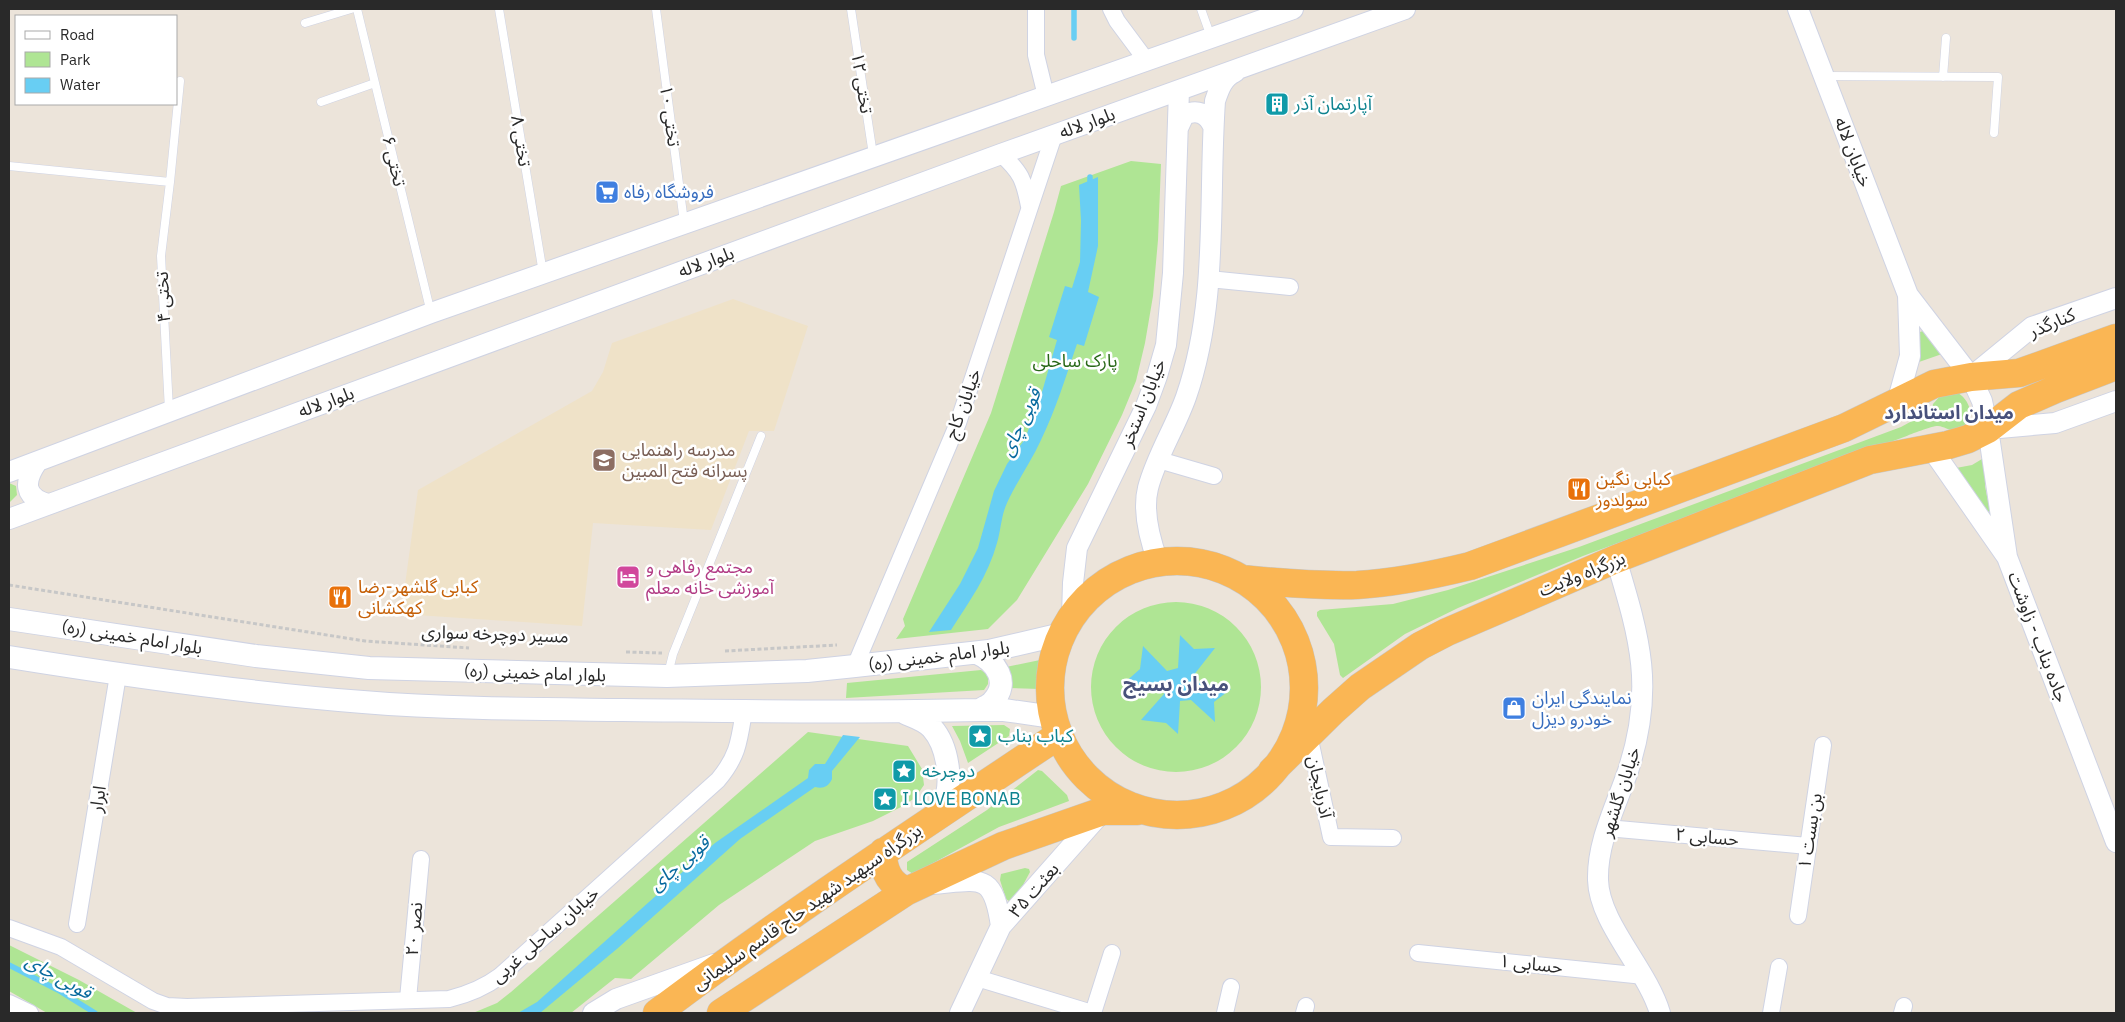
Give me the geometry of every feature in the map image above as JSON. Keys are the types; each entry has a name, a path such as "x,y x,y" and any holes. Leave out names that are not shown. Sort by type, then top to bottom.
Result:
{"highway":[{"path":"1242,579 1306,585 1358,585 1428,576 1470,566 1844,428 1934,384 1970,377 2019,373 2116,338"},
{"path":"1931,448 1968,439 1988,429 2019,405 2116,366"},
{"name":"بزرگراه ولایت","path":"1272,771 1360,687 1420,646 1487,613 1616,559 1870,460 1931,448"},
{"path":"721,1013 912,888 1003,846 1103,811 1143,811 1174,815 1211,810 1244,795 1272,771 1288,748 1298,723 1303,696 1302,668 1294,642 1282,617 1264,596 1242,579 1229,572 1202,563 1187,561 1158,562 1134,568 1116,576 1099,587 1085,600 1067,625 1054,654 1050,675 1050,696 1056,726 1067,752 1090,781 1104,793 1143,811"},
{"name":"بزرگراه سپهبد شهید حاج قاسم سلیمانی","path":"657,1013 730,958 931,820 1056,726"},
{"path":"883,852 886,874 893,882 912,888"}],"main road":[{"name":"بلوار امام خمینی (ره)","path":"9,619 256,656 369,668 667,676 807,670 977,653 1027,643 1067,625"},
{"path":"977,653 989,658 995,665 999,674 1000,684 993,702 980,710"},
{"name":"بلوار امام خمینی (ره)","path":"9,657 118,675 254,693 366,702 480,708 744,712 1004,710 1056,726"},
{"path":"901,712 923,720 931,727 939,737 947,760 949,784 942,808 931,820"}],"street":[{"path":"1036,9 1036,55 1046,96"},
{"path":"1111,9 1117,21 1146,60"},
{"path":"9,472 431,313 1292,9"},
{"name":"بلوار لاله","path":"12,517 1001,154 1405,9"},
{"name":"خیابان لاله","path":"1798,9 1908,295 1970,377 1982,401 2007,556"},
{"name":"خیابان استخر","path":"1158,562 1149,539 1146,508 1148,489 1186,397 1202,340 1209,280 1215,101 1220,86 1229,74 1255,63"},
{"name":"خیابان استخر","path":"1067,625 1077,548 1146,406 1158,376 1166,345 1173,273 1179,90"},
{"path":"1178,128 1184,115 1196,112 1207,116 1213,126"},
{"name":"خیابان کاج","path":"855,666 958,423 1054,135"},
{"path":"1001,154 1017,168 1025,186 1029,206"},
{"path":"1209,280 1290,287"},
{"name":"خیابان لاله","path":"1897,403 1910,356 1908,295"},
{"name":"کنارگذر","path":"1970,377 2032,328 2116,298"},
{"path":"1988,429 2055,423 2116,401"},
{"name":"جاده بناب - زاوشت","path":"1931,448 2007,556 2116,842"},
{"path":"1160,460 1214,476"},
{"path":"37,462 29,476 28,487 34,498 48,504"},
{"path":"9,476 17,480 23,490 23,501 12,517"},
{"name":"خیابان گلشهر","path":"1616,559 1635,628 1644,684 1642,713 1637,741 1607,828 1600,855 1599,893 1602,906 1644,976 1660,1013"},
{"name":"ابرار","path":"77,924 118,675"},
{"name":"خیابان ساحلی غربی","path":"9,928 61,947 142,996 167,1006 408,1000 449,998 469,994 487,986 500,976 718,780 731,764 739,744 744,712"},
{"name":"آذربایجان","path":"1309,735 1331,837 1393,838"},
{"name":"بن بست ۱","path":"1798,916 1823,745"},
{"name":"بعثت ۳۵","path":"1001,926 1103,811"},
{"name":"حسابی ۲","path":"1607,828 1808,846"},
{"name":"نصر ۲۰","path":"408,1000 421,859"},
{"name":"بعثت ۳۵","path":"912,888 976,880 985,884 993,894 998,906 1001,926"},
{"path":"960,1013 1001,926"},
{"name":"حسابی ۱","path":"1418,952 1644,976"},
{"path":"977,978 1092,1013 1112,953"},
{"path":"593,1013 616,999 730,958"},
{"path":"1772,1013 1779,967"},
{"path":"1225,1013 1231,987"},
{"path":"9,1002 30,1013"}],"lane":[{"path":"305,23 350,9"},
{"name":"تختی ۶","path":"357,9 431,313"},
{"name":"تختی ۸","path":"499,9 543,274"},
{"name":"تختی ۱۰","path":"656,9 684,224"},
{"name":"تختی ۱۲","path":"851,9 873,157"},
{"path":"1201,9 1211,37"},
{"path":"1943,77 1946,38"},
{"path":"1824,76 1998,77 1994,134"},
{"name":"تختی ۴","path":"178,101 180,81"},
{"path":"321,102 375,83"},
{"name":"تختی ۴","path":"169,412 161,256 178,105"},
{"path":"9,166 170,182"},
{"path":"667,676 673,654 761,436"}],"path":[{"name":"مسیر دوچرخه سواری","path":"9,585 365,641 474,649"},
{"path":"722,652 865,644"},
{"path":"617,652 673,654"}],"shaded area":[{"name":"مدرسه راهنمایی پسرانه فتح المبین","path":"733,299 808,326 774,431 749,431 711,530 593,523 582,626 401,614 418,490 592,391 603,372 612,343"}],"green space":[{"name":"پارک ساحلی","path":"1131,161 1161,164 1158,240 1153,296 1136,381 1122,415 1088,484 1017,600 988,629 896,639 905,626 903,619 991,413 1061,186"},
{"path":"1923,331 1942,354 1919,362 1916,361 1920,332"},
{"path":"1958,393 1966,400 1970,410 1969,420 1961,428 1951,430 1938,426 1926,429 1583,556 1458,608 1405,634 1343,678 1340,675 1334,644 1317,616 1317,612 1320,610 1393,604 1448,590 1579,547 1901,427 1932,410 1933,404 1941,395"},
{"path":"1982,459 1986,462 1985,486 1990,511 1988,512 1956,468 1972,465"},
{"path":"9,483 16,486 17,495 9,503"},
{"name":"میدان بسیج","path":"1176,602 1201,606 1216,612 1236,627 1251,647 1259,670 1261,687 1257,712 1251,727 1236,747 1216,762 1193,770 1176,772 1151,768 1136,762 1116,747 1101,727 1093,704 1091,687 1095,662 1101,647 1116,627 1136,612 1159,604"},
{"path":"1040,660 1040,689 1007,688 1006,667"},
{"path":"981,670 988,675 988,684 984,690 846,698 847,683"},
{"path":"1004,725 1010,729 1009,736 968,763 952,726"},
{"path":"808,732 908,746 922,769 924,785 915,798 901,807 873,821 815,841 719,905 631,979 615,978 571,1013 473,1013 497,1003 511,992"},
{"path":"1038,770 1042,771 1067,795 1069,801 999,827 913,874 907,870 907,862 987,810"},
{"path":"1025,868 1029,869 1030,872 1016,898 1009,901 1006,899 1000,880 1001,874"},
{"path":"9,945 79,980 137,1013 47,1013 9,991"}],"water":[{"name":"قوبی چای","path":"1098,177 1098,246 1088,292 1099,297 1084,346 1077,344 1046,428 1007,503 989,567 951,630 929,632 960,584 978,548 994,491 1007,464 1025,439 1042,392 1057,340 1049,337 1065,286 1072,288 1080,262 1081,221 1079,185"},
{"path":"1180,635 1194,649 1215,648 1193,676 1196,682 1231,689 1214,702 1215,722 1191,700 1180,701 1178,734 1166,723 1141,720 1164,694 1161,686 1123,684 1140,669 1143,646 1167,671 1178,668"},
{"name":"قوبی چای","path":"843,735 860,737 832,771 832,779 827,786 815,787 740,839 618,948 540,1013 518,1013 537,1002 715,843 808,778 809,770 815,764 825,764"}],"waterway":[{"name":"قوبی چای","path":"1074,9 1074,38"},
{"name":"قوبی چای","path":"1090,177 1090,188"},
{"name":"قوبی چای","path":"9,965 58,990 95,1013"}],"place":[{"name":"آپارتمان آذر","path":"1277,104"},
{"name":"فروشگاه رفاه","path":"607,192"},
{"name":"مدرسه راهنمایی پسرانه فتح المبین","path":"604,460"},
{"name":"کبابی نگین سولدوز","path":"1579,489"},
{"name":"مجتمع رفاهی و آموزشی خانه معلم","path":"628,577"},
{"name":"کبابی گلشهر-رضا کهکشانی","path":"340,597"},
{"name":"نمایندگی ایران خودرو دیزل","path":"1514,708"},
{"name":"کباب بناب","path":"980,736"},
{"name":"دوچرخه","path":"904,771"},
{"name":"I LOVE BONAB","path":"885,799"}],"district":[{"name":"میدان استاندارد","path":"1949,412"},
{"name":"میدان بسیج","path":"1176,684"}]}
